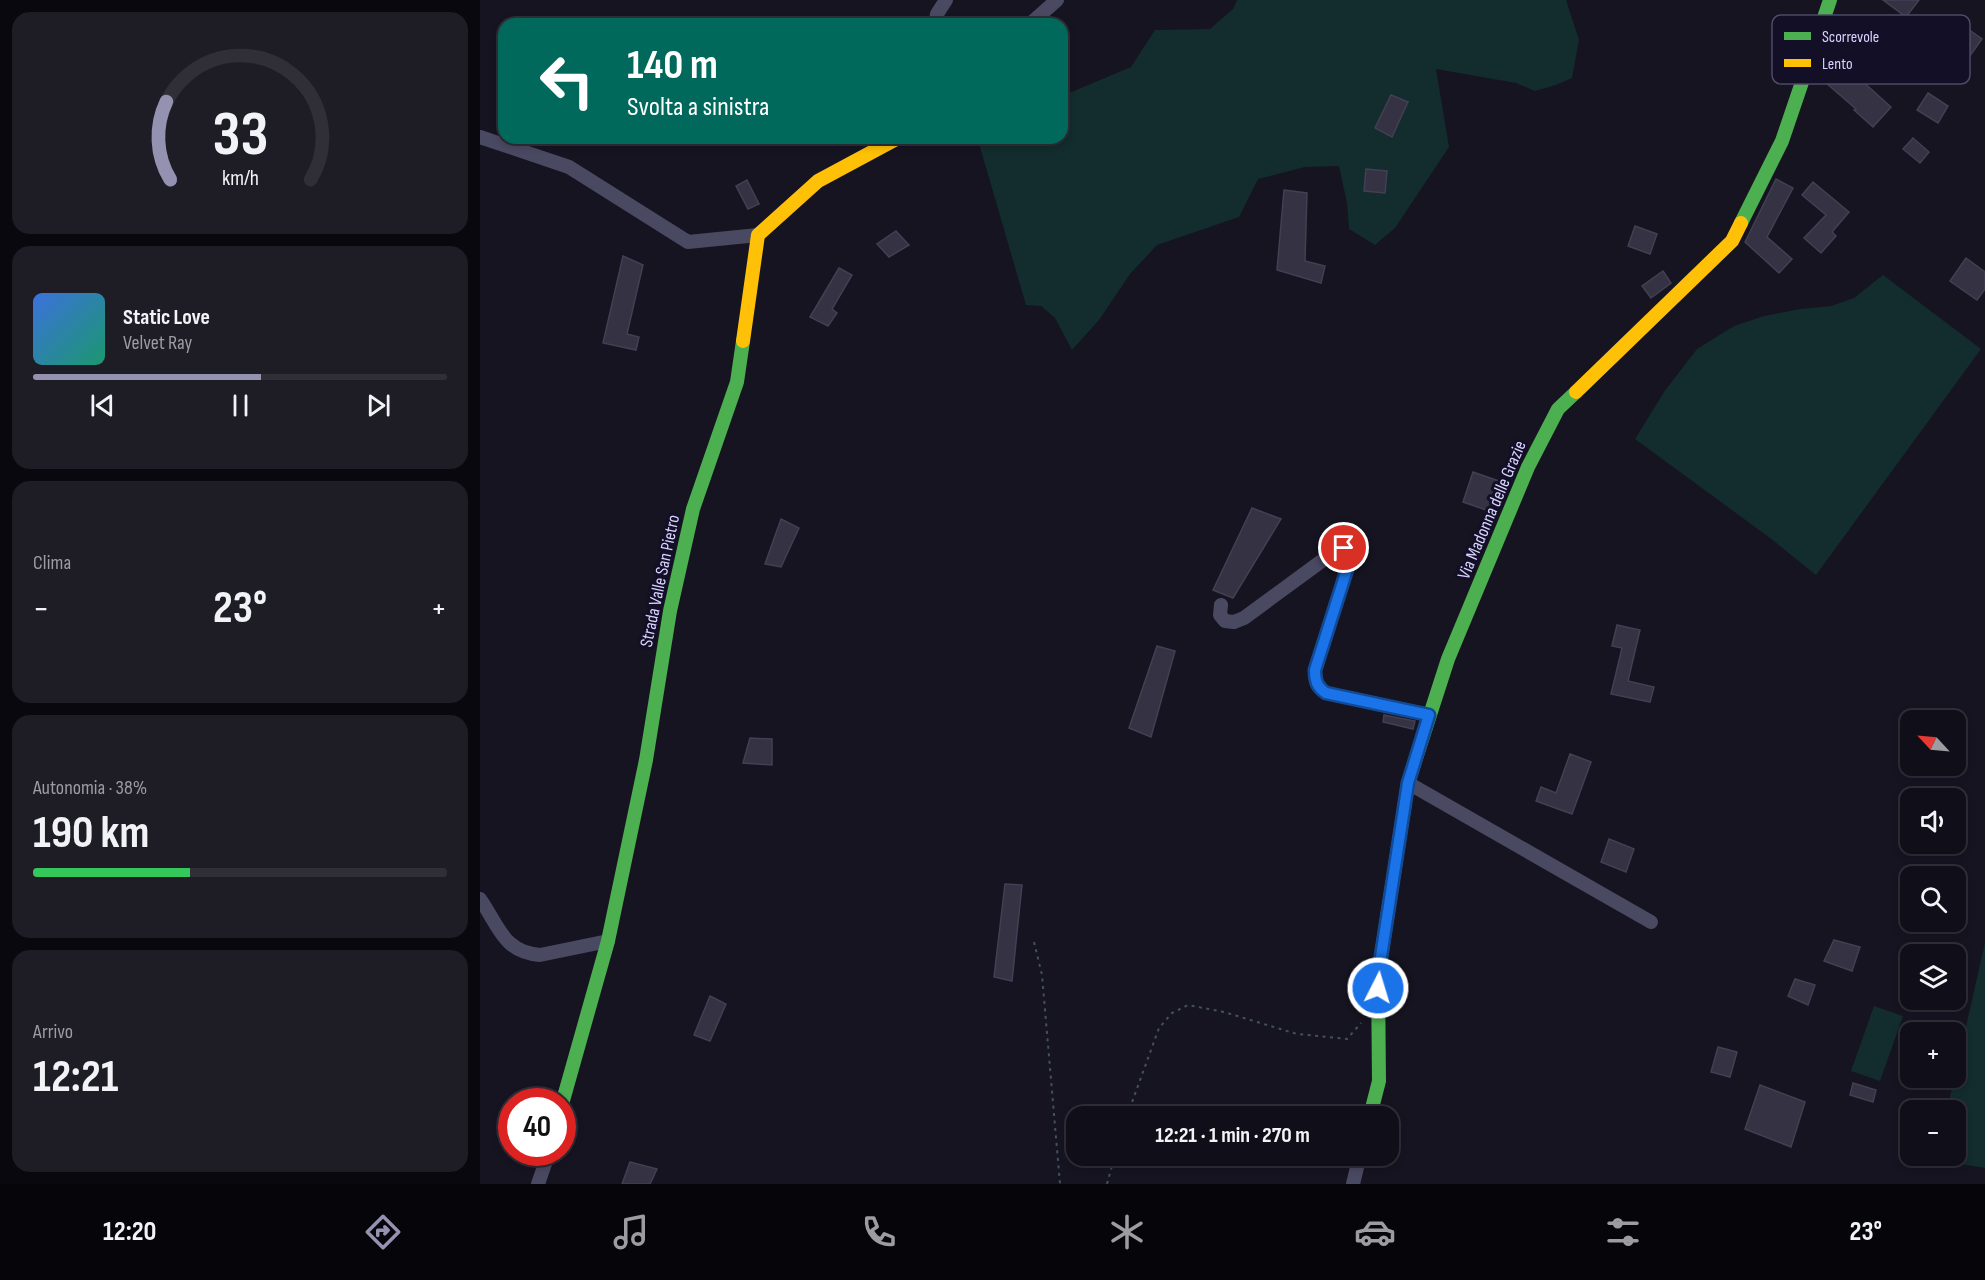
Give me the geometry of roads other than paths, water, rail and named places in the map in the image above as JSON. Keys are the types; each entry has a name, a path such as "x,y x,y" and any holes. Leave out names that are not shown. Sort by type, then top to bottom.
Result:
{"street":[{"path":"937,18 946,0"},
{"path":"1037,18 1057,0"},
{"name":"Via Madonna delle Grazie","path":"1825,15 1830,0"},
{"name":"Via Madonna delle Grazie","path":"1373,1106 1379,1081 1378,976 1408,783 1448,659 1523,478 1557,410 1732,241 1782,141 1801,84"},
{"path":"480,137 498,143"},
{"path":"501,144 569,167 687,242 758,236 818,181 887,144"},
{"name":"Strada Valle San Pietro","path":"567,1088 608,941 646,760 670,612 690,520 737,382 758,236"},
{"path":"1221,605 1220,615 1225,621 1234,622 1244,618 1338,549 1344,548 1349,551 1350,560 1315,670 1315,680 1319,688 1326,693 1429,715"},
{"path":"1408,783 1651,922"},
{"path":"480,899 507,943 529,954 540,955 608,941"},
{"path":"538,1184 544,1166"},
{"path":"1353,1184 1357,1166"}]}
